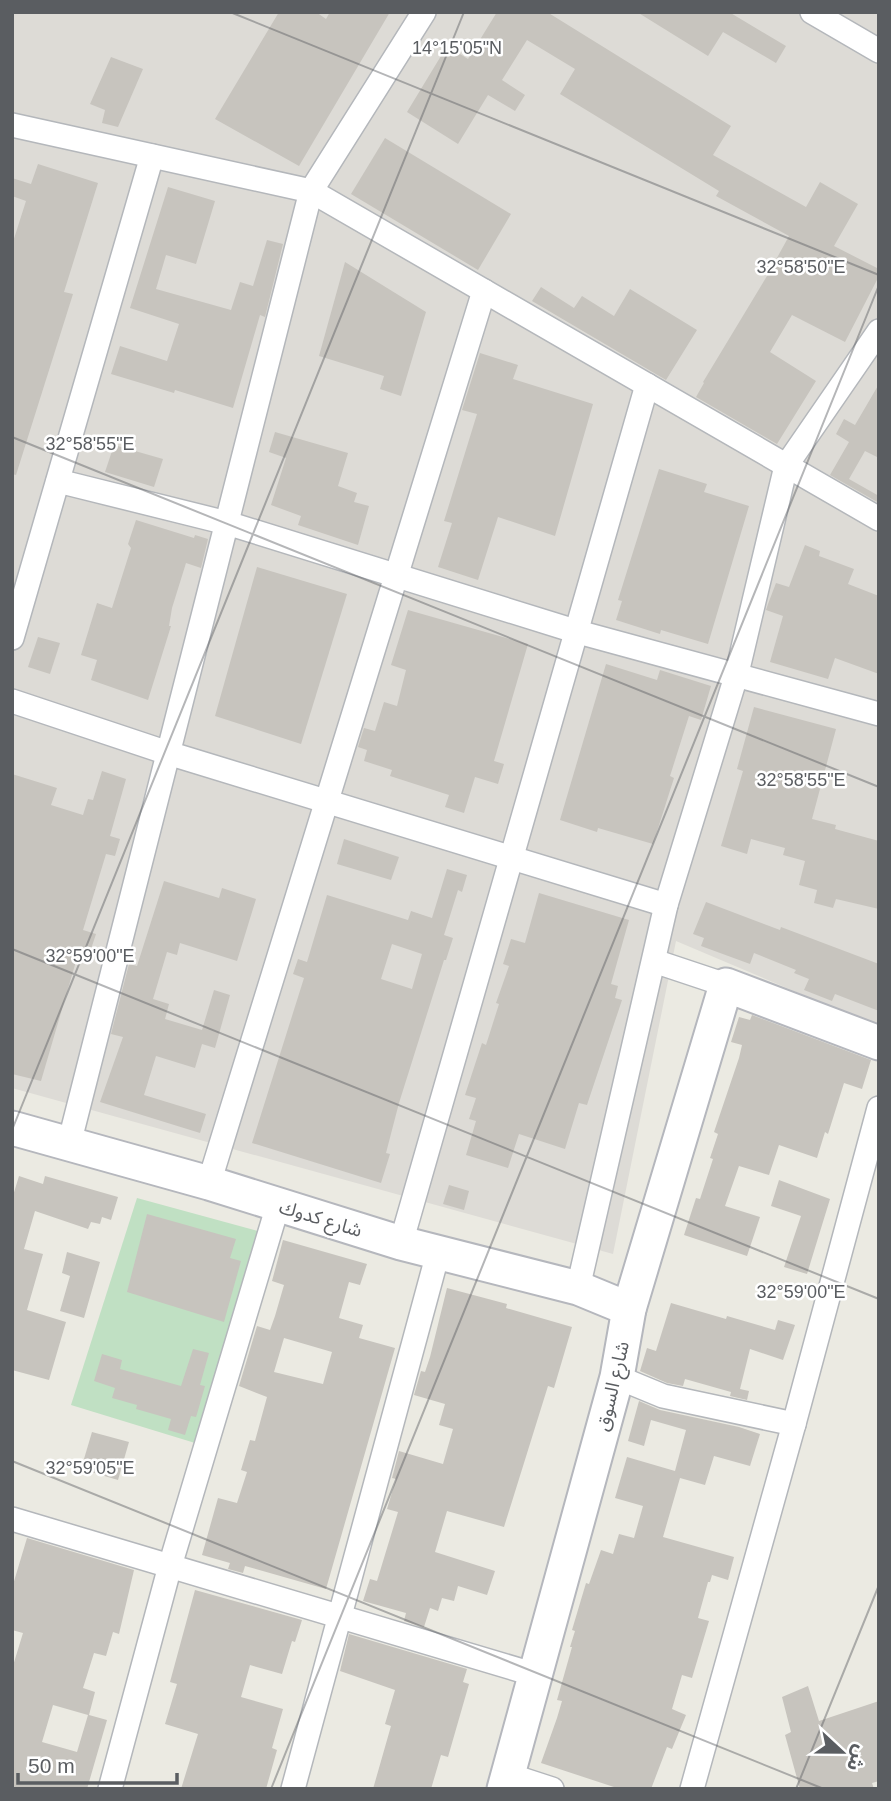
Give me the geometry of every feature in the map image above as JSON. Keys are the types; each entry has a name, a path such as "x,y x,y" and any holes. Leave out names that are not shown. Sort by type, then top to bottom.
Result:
{"street":[{"path":"69,1144 311,191 424,12"},
{"path":"811,12 879,51"},
{"path":"12,125 311,191 879,519"},
{"path":"12,638 152,156"},
{"path":"209,1183 484,291"},
{"path":"578,1288 666,905 737,673 786,466 879,331"},
{"path":"401,1243 647,385"},
{"path":"58,481 226,523 578,632 879,713"},
{"path":"12,701 168,753 666,905"},
{"path":"654,961 726,985 879,1043"},
{"name":"شارع السوق","path":"506,1782 617,1377 629,1309 726,985"},
{"path":"692,1789 879,1108"},
{"name":"شارع كدوك","path":"12,1128 209,1183 438,1254 578,1288 629,1309"},
{"path":"110,1789 170,1566 278,1205"},
{"path":"293,1789 438,1254"},
{"path":"617,1377 663,1396 794,1424"},
{"path":"12,1519 536,1675"},
{"path":"506,1782 552,1789"}],"shaded area":[{"path":"12,12 879,12 879,1027 676,941 613,1254 12,1088"}],"green space":[{"path":"137,1198 258,1231 195,1443 71,1405"}],"building":[{"path":"279,12 316,12 326,19 330,12 390,12 299,166 215,119"},
{"path":"497,12 547,12 731,126 713,155 806,207 820,182 858,204 834,246 879,269 879,276 845,342 792,315 770,352 816,381 777,444 696,397 789,236 716,196 719,191 560,94 575,69 527,40 502,80 525,95 515,111 488,95 458,144 407,112 447,46 468,59"},
{"path":"637,12 729,12 786,46 776,63 723,32 708,56"},
{"path":"111,57 143,69 118,127 102,123 105,110 90,104"},
{"path":"385,138 511,214 478,270 351,194"},
{"path":"38,164 98,183 64,292 73,294 16,475 12,474 12,245 26,201 12,196 12,178 31,184"},
{"path":"168,187 215,201 196,264 166,255 156,289 231,310 240,282 253,286 267,240 283,244 265,317 260,315 233,408 111,374 120,346 167,361 179,324 130,308"},
{"path":"345,262 426,312 401,396 380,389 384,376 319,356"},
{"path":"541,287 574,308 582,296 614,316 630,289 697,330 666,380 532,301"},
{"path":"480,353 518,365 513,379 593,404 555,536 498,517 478,580 438,567 452,523 444,521 477,414 462,410"},
{"path":"879,384 879,458 865,451 849,479 879,496 879,503 830,475 849,442 836,434 844,419 855,425"},
{"path":"275,432 348,453 338,486 357,493 354,502 369,506 358,545 298,525 301,516 271,505 286,458 269,452"},
{"path":"114,445 163,459 154,487 105,472"},
{"path":"659,469 707,484 704,492 749,506 708,644 661,630 660,634 616,620 622,601 618,600"},
{"path":"136,520 194,538 195,535 208,539 201,568 186,563 172,608 171,626 148,700 91,680 97,660 81,655 97,603 112,608 131,548 128,544"},
{"path":"805,545 820,551 819,556 854,569 848,584 879,596 879,674 835,658 828,679 770,662 783,616 766,610 776,583 789,587"},
{"path":"257,567 347,594 301,744 215,716"},
{"path":"408,610 528,644 494,761 504,764 498,784 475,777 464,813 445,807 449,795 390,776 392,770 364,761 367,750 358,747 364,728 375,731 384,702 397,706 406,670 391,665"},
{"path":"38,637 60,643 50,674 28,667"},
{"path":"606,664 657,680 660,670 711,686 701,720 689,716 670,776 674,778 653,844 598,828 597,832 560,820"},
{"path":"754,707 836,729 812,819 836,825 835,829 879,841 879,909 836,899 833,908 814,903 817,890 799,885 805,861 783,855 785,848 751,839 747,854 721,846 743,771 737,769"},
{"path":"102,771 126,779 110,836 120,839 115,856 106,854 83,930 96,934 87,961 77,958 41,1081 12,1074 12,774 57,788 51,805 83,815 88,799 93,800"},
{"path":"344,839 399,857 391,880 337,864"},
{"path":"447,869 467,875 462,892 458,890 444,935 453,938 399,1103 386,1153 390,1154 381,1183 252,1143 304,978 293,974 298,959 307,962 327,895 408,920 411,911 432,918","holes":["392,944 422,954 412,989 381,979"]},
{"path":"164,881 219,898 222,888 256,899 237,961 180,943 177,955 167,952 153,999 169,1004 165,1019 202,1030 214,990 230,995 215,1048 202,1044 195,1068 156,1056 144,1095 206,1114 200,1133 100,1102 123,1037 111,1034 129,964 137,966"},
{"path":"539,893 629,920 611,984 618,986 615,998 622,1000 587,1105 579,1103 565,1149 519,1134 508,1168 466,1155 476,1121 469,1119 476,1098 465,1095 482,1043 486,1045 499,1004 496,1003 509,966 503,964 511,939 525,943"},
{"path":"706,902 879,964 879,1011 835,994 832,1001 804,990 809,979 794,973 796,970 754,953 750,964 701,946 704,938 693,934"},
{"path":"752,1015 871,1060 862,1089 844,1083 828,1134 825,1132 817,1158 779,1145 769,1175 739,1166 725,1206 760,1217 747,1256 684,1235 696,1198 700,1199 713,1159 710,1158 718,1134 714,1132 739,1058 742,1045 731,1042 739,1017 750,1020"},
{"path":"19,1176 43,1184 45,1176 118,1197 111,1220 102,1217 100,1224 91,1222 88,1229 35,1211 24,1249 43,1254 27,1310 66,1322 49,1380 12,1370 12,1199"},
{"path":"779,1180 830,1199 807,1274 784,1267 801,1216 771,1206"},
{"path":"449,1185 469,1191 464,1210 443,1204"},
{"path":"147,1214 236,1239 230,1258 241,1261 224,1322 127,1292"},
{"path":"283,1240 367,1264 360,1285 349,1282 339,1318 363,1325 359,1338 395,1348 326,1589 245,1566 243,1573 228,1569 230,1563 202,1555 218,1498 237,1503 247,1472 241,1470 250,1440 255,1441 267,1397 239,1386 257,1326 270,1330 275,1316 284,1285 272,1281","holes":["284,1338 332,1352 323,1384 274,1372"]},
{"path":"67,1252 100,1262 84,1318 60,1311 70,1276 62,1273"},
{"path":"447,1288 507,1304 506,1308 572,1327 554,1388 548,1386 504,1527 447,1511 435,1552 495,1571 487,1595 458,1586 454,1601 442,1598 438,1611 430,1608 424,1627 404,1621 406,1613 363,1601 370,1579 377,1581 398,1512 387,1509 396,1479 392,1478 399,1451 443,1464 453,1429 439,1425 445,1404 414,1395 421,1371 425,1372 430,1357"},
{"path":"671,1303 775,1330 778,1320 795,1325 783,1360 750,1349 740,1389 749,1391 747,1400 730,1396 731,1392 685,1379 683,1386 667,1383 640,1371 647,1348 656,1351"},
{"path":"193,1349 209,1353 200,1385 205,1386 197,1414 196,1417 191,1416 185,1435 168,1430 171,1419 136,1409 137,1405 112,1398 115,1388 94,1381 102,1354 122,1360 120,1369 181,1386"},
{"path":"639,1401 660,1410 760,1434 750,1466 714,1456 705,1485 680,1478 663,1537 734,1557 728,1580 712,1575 708,1582 698,1618 709,1621 692,1678 682,1675 672,1709 686,1715 672,1749 667,1747 651,1789 620,1789 541,1763 562,1701 557,1700 572,1647 575,1631 572,1630 586,1583 589,1584 601,1550 613,1554 619,1534 634,1538 643,1506 615,1498 627,1457 675,1471 686,1430 651,1420 644,1446 628,1441"},
{"path":"92,1432 129,1442 118,1480 81,1469"},
{"path":"27,1538 134,1570 119,1634 113,1632 106,1656 94,1653 83,1688 95,1692 89,1715 107,1720 87,1789 12,1789 12,1669 23,1633 12,1630 12,1588","holes":["53,1705 88,1715 77,1752 42,1742"]},
{"path":"195,1590 302,1620 282,1674 250,1665 241,1697 283,1709 272,1748 277,1750 266,1789 181,1789 198,1734 165,1724 177,1684 170,1682"},
{"path":"349,1634 467,1669 463,1682 469,1684 448,1757 441,1755 431,1789 373,1789 391,1726 385,1724 395,1690 340,1671"},
{"path":"808,1686 819,1721 879,1701 879,1781 872,1783 874,1789 800,1789 785,1735 791,1732 782,1697"}]}
